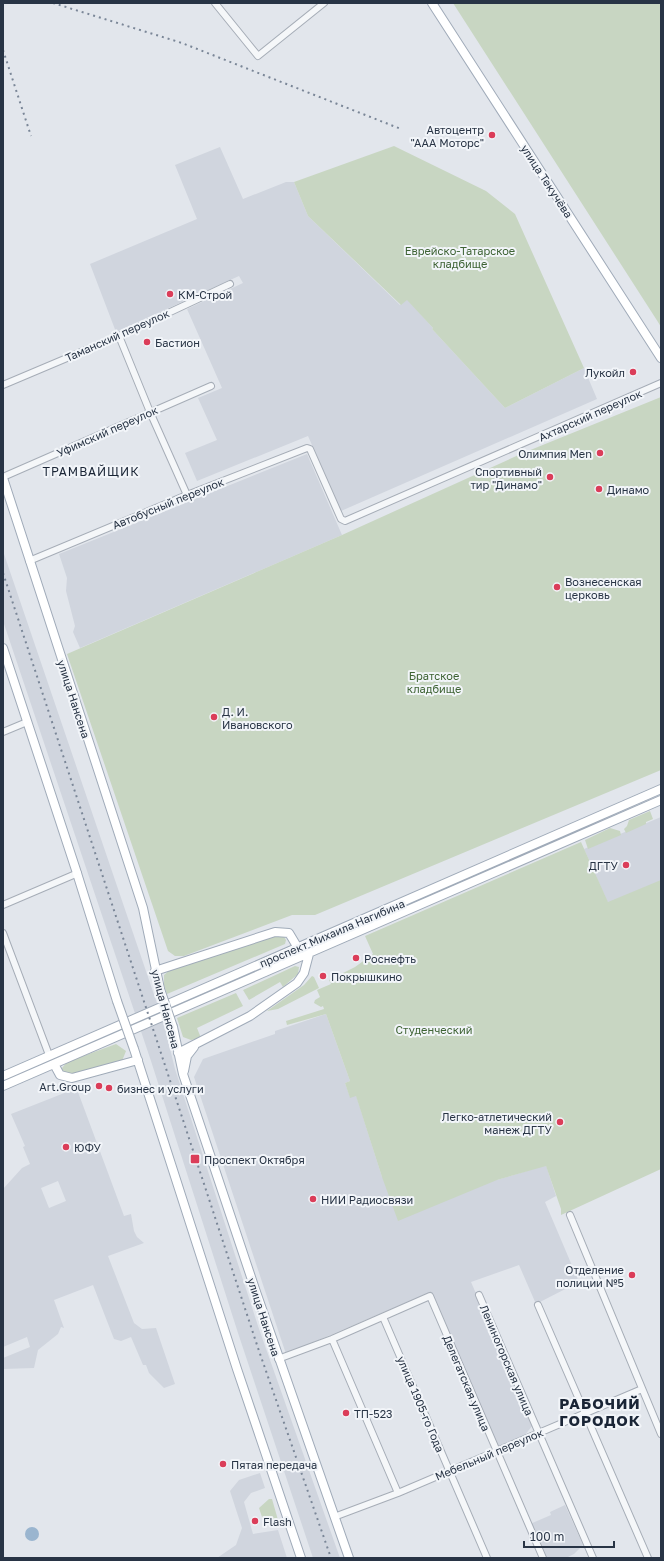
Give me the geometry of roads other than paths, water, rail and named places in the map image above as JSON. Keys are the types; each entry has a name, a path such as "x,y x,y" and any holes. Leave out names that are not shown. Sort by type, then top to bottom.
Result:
{"main road":[{"name":"улица Текучёва","path":"432,3 661,358"},
{"name":"улица Нансена","path":"3,478 143,908 155,971 173,1027 183,1074 278,1359 349,1558"},
{"path":"3,648 78,873 117,1001 138,1060 236,1369 301,1558"},
{"name":"проспект Михаила Нагибина","path":"3,1076 661,789"},
{"name":"проспект Михаила Нагибина","path":"3,1086 296,960 661,800"},
{"path":"155,971 275,932 289,934 298,948"},
{"path":"178,1053 250,1016 294,985 302,976 309,954"},
{"path":"296,960 301,962 304,968"},
{"path":"175,1036 185,1043 196,1045"},
{"path":"183,1074 187,1056 196,1045"},
{"path":"54,1064 60,1074 72,1078 138,1060"}],"street":[{"path":"215,3 258,56 321,4"},
{"name":"Таманский переулок","path":"3,385 119,336 230,284"},
{"path":"119,336 150,412 187,495"},
{"name":"Ахтарский переулок","path":"308,448 310,449 342,521 661,383"},
{"name":"Уфимский переулок","path":"3,478 211,386"},
{"name":"Автобусный переулок","path":"29,561 187,495 308,448"},
{"path":"3,732 27,722"},
{"path":"3,905 78,873"},
{"path":"3,932 49,1055"},
{"path":"570,1215 661,1434"},
{"name":"Лениногорская улица","path":"479,1295 593,1558"},
{"name":"Делегатская улица","path":"383,1317 430,1296 543,1558"},
{"path":"538,1305 648,1558"},
{"path":"278,1359 332,1339 383,1317"},
{"name":"улица 1905-го Года","path":"383,1317 487,1558"},
{"path":"332,1339 398,1493"},
{"name":"Мебельный переулок","path":"334,1517 398,1493 642,1389"}],"water":[{"path":"32,1527 37,1529 39,1534 37,1539 32,1541 27,1539 25,1534 27,1529"}],"railway":[{"path":"53,3 182,43 401,129"},
{"path":"3,50 31,136"},
{"path":"3,573 258,1348 331,1558"}],"place":[{"name":"Автоцентр \"ААА Моторс\"","path":"492,135"},
{"name":"КМ-Строй","path":"170,294"},
{"name":"Бастион","path":"147,342"},
{"name":"Лукойл","path":"633,372"},
{"name":"Олимпия Men","path":"600,453"},
{"name":"Спортивный тир \"Динамо\"","path":"550,477"},
{"name":"Динамо","path":"599,489"},
{"name":"Вознесенская церковь","path":"557,587"},
{"name":"Д. И. Ивановского","path":"214,717"},
{"name":"ДГТУ","path":"626,865"},
{"name":"Роснефть","path":"356,958"},
{"name":"Покрышкино","path":"323,976"},
{"name":"Art.Group","path":"99,1086"},
{"name":"бизнес и услуги","path":"109,1088"},
{"name":"Легко-атлетический манеж ДГТУ","path":"560,1122"},
{"name":"ЮФУ","path":"66,1147"},
{"name":"Проспект Октября","path":"195,1159"},
{"name":"НИИ Радиосвязи","path":"313,1199"},
{"name":"Отделение полиции №5","path":"632,1275"},
{"name":"ТП-523","path":"346,1413"},
{"name":"Пятая передача","path":"223,1464"},
{"name":"Flash","path":"255,1521"}],"district":[{"name":"ТРАМВАЙЩИК","path":"91,471"},
{"name":"РАБОЧИЙ ГОРОДОК","path":"600,1412"}],"park label":[{"name":"Еврейско-Татарское кладбище","path":"460,256"},
{"name":"Братское кладбище","path":"434,681"},
{"name":"Студенческий","path":"434,1029"}]}
